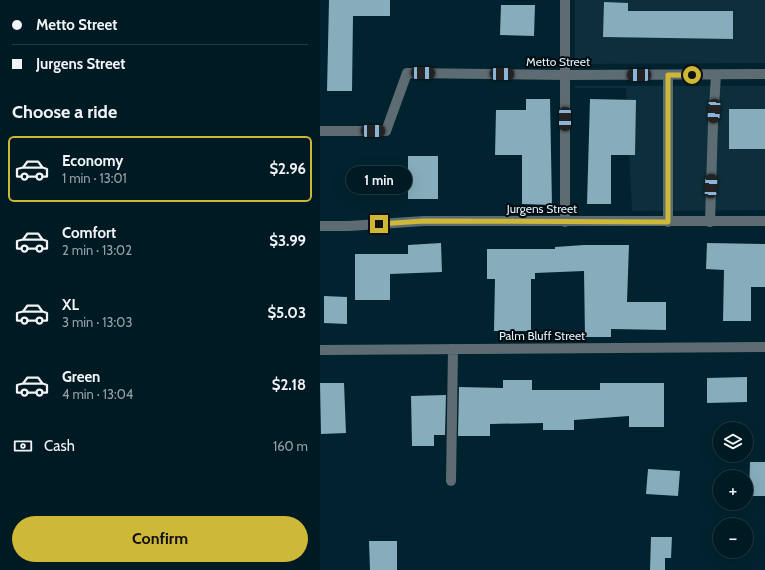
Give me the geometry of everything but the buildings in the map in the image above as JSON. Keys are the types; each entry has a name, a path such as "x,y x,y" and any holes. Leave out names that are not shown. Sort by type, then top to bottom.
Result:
{"street":[{"path":"565,0 565,222"},
{"name":"Metto Street","path":"320,131 386,131 407,73 565,75 765,74"},
{"path":"668,75 668,222"},
{"path":"710,222 716,75"},
{"name":"Jurgens Street","path":"320,226 349,226 424,221 765,221"},
{"name":"Palm Bluff Street","path":"320,350 765,347"},
{"path":"451,481 453,349"}],"shaded area":[{"path":"575,0 765,0 765,63 575,64"},
{"path":"575,86 765,86 765,210 632,211 626,88 575,88"}],"route":[{"path":"379,224 424,221 668,222 668,75 692,75"}]}
